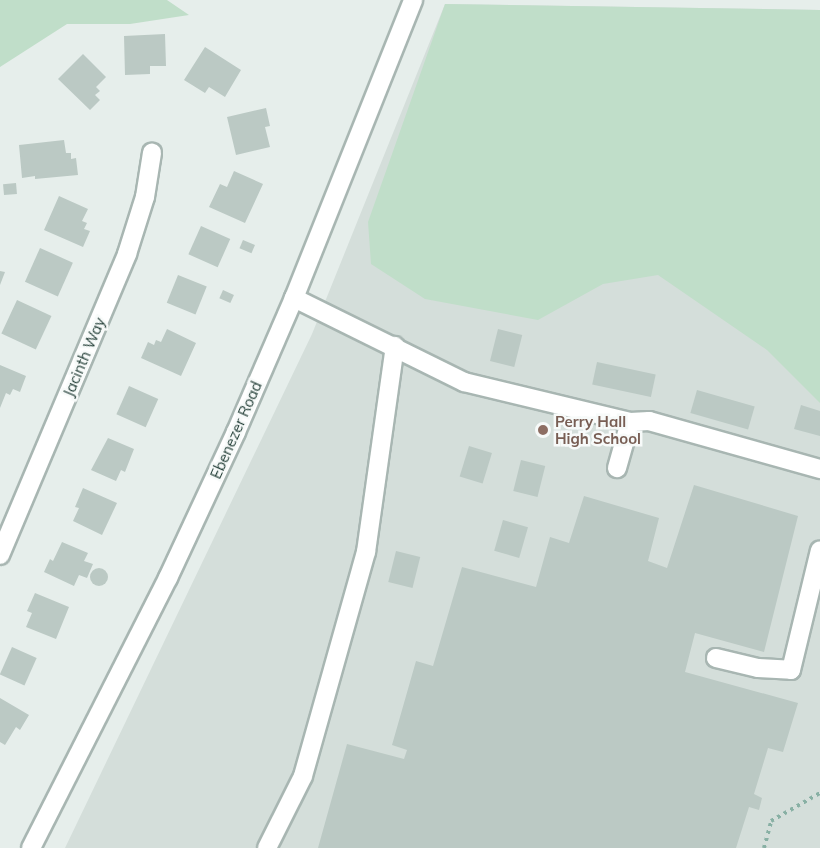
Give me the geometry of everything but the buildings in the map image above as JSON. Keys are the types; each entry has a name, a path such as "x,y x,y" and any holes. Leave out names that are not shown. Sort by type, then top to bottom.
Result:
{"street":[{"name":"Ebenezer Road","path":"31,848 168,578 236,432 294,298 413,0"},
{"name":"Jacinth Way","path":"0,555 127,254 145,197 152,153"},
{"path":"294,298 464,382 630,422 649,421 820,469"},
{"path":"267,848 303,776 366,552 395,346"},
{"path":"617,468 630,422"},
{"path":"716,658 758,668 791,669 820,550"}],"path":[{"path":"764,848 771,821 820,793"}],"shaded area":[{"name":"Perry Hall High School","path":"445,4 820,10 820,848 65,848 312,334"}],"green space":[{"path":"0,0 167,0 189,15 130,24 67,24 0,67"},
{"path":"445,4 820,10 820,403 767,350 658,275 603,284 538,320 425,299 371,264 368,222"}],"place":[{"name":"Perry Hall High School","path":"543,430"}]}
